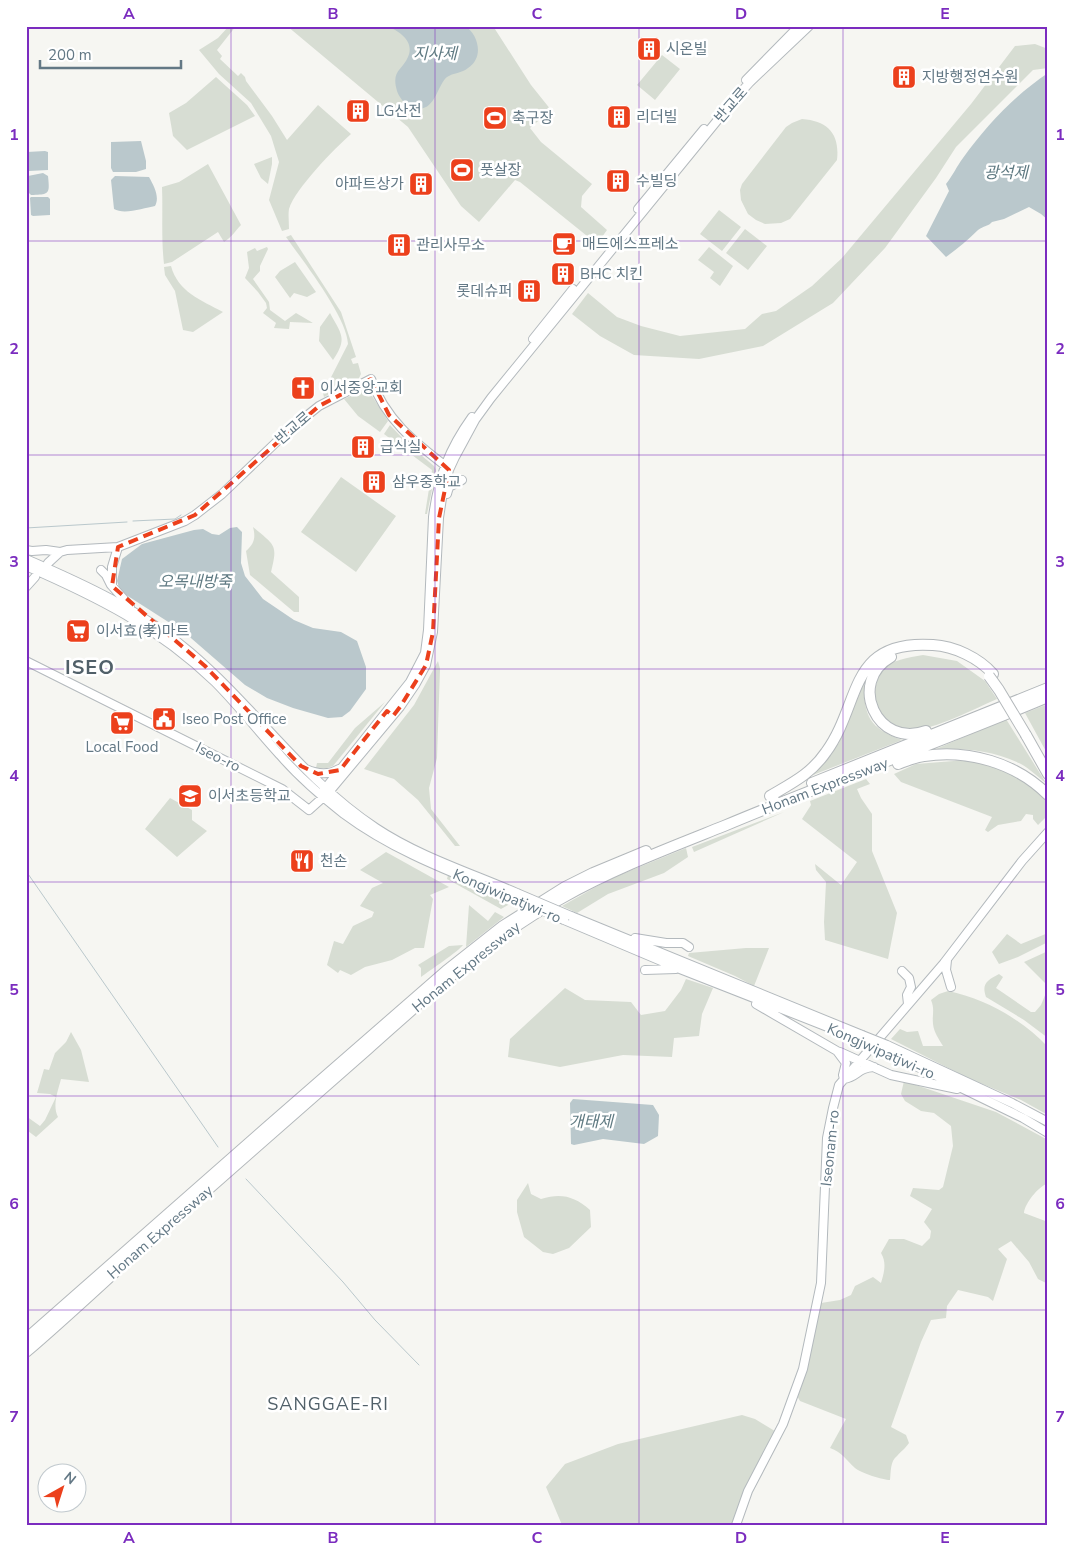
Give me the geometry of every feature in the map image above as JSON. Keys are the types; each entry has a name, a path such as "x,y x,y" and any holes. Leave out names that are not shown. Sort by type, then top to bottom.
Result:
{"highway":[{"path":"774,800 770,796 806,775 825,754 834,740 856,685 866,668 878,657 892,650 912,644 940,645 970,656 988,667 999,690 1048,764"},
{"path":"955,726 953,722 917,735 904,735 889,728 877,717 869,700 870,687 883,662 896,654 912,650 929,649 969,662 991,675"},
{"name":"Honam Expressway","path":"26,1339 266,1126 446,971 503,926 565,887 593,873 774,800 864,761 1048,688"},
{"name":"Honam Expressway","path":"26,1352 65,1320 102,1283 451,976 507,932 560,898 597,880 772,805 888,762 1048,697"},
{"path":"1028,734 1048,774"},
{"path":"888,762 889,766 923,756 966,755 992,760 1019,773 1048,795"}],"main road":[{"name":"반교로","path":"658,189 731,96 800,26"},
{"name":"반교로","path":"658,189 750,82 810,26"},
{"path":"325,793 340,770 390,714 425,653 428,630 433,517 436,499 447,468 491,398 658,189"},
{"name":"반교로","path":"26,550 32,552 46,550 60,552 118,547 195,515 222,494 312,411 371,379 389,415 407,435 447,468"},
{"path":"325,793 338,781 419,679 430,653 433,632 439,518 447,468"},
{"path":"442,498 447,495 449,487 462,480"},
{"path":"112,586 112,567 118,547"},
{"path":"48,563 60,552"},
{"name":"Kongjwipatjwi-ro","path":"26,559 99,592 132,610 174,639 205,666 325,793 369,823 419,851 680,969 747,996 860,1037"},
{"name":"Kongjwipatjwi-ro","path":"26,566 106,603 174,647 216,683 279,754 370,832 406,853 515,895"},
{"path":"101,570 132,610"},
{"path":"26,587 36,577"},
{"name":"Iseo-ro","path":"26,661 282,789 309,810 325,793"},
{"path":"301,766 318,774 328,774 338,768 340,770"},
{"path":"338,781 337,791 339,796 368,817 369,823"},
{"name":"Iseonam-ro","path":"736,1525 748,1491 783,1424 803,1369 821,1283 827,1138 839,1085 947,960 1022,861 1048,832"},
{"name":"Kongjwipatjwi-ro","path":"568,918 628,939 860,1037 1012,1103 1048,1122"},
{"path":"628,939 683,943 689,947"},
{"path":"947,960 946,970 951,987"},
{"path":"645,970 662,968 680,969"},
{"path":"902,971 909,978 911,987 907,995 908,1004"},
{"path":"747,996 746,998 837,1051 874,1068 891,1075 971,1092"},
{"name":"Kongjwipatjwi-ro","path":"885,1048 1024,1118 1048,1133"},
{"path":"837,1051 846,1063 843,1074 844,1079 852,1078 862,1069 874,1068"}],"highlighted area":[{"path":"371,379 389,415 449,470 439,518 433,632 426,665 393,716 387,711 340,770 318,774 301,766 205,666 112,586 118,547 195,515 319,406"}],"shaded area":[{"path":"229,26 236,26 217,50 222,56 220,59 238,76 241,73 245,77 287,140 318,105 351,134 326,159 299,191 289,209 289,229 282,231 269,200 279,162 271,136 251,103 219,74 199,50 218,38"},
{"path":"287,26 493,26 531,85 551,110 530,128 541,142 592,184 582,196 581,207 607,230 597,244 515,180 479,222 461,206 408,127"},
{"path":"1035,44 1048,49 1048,68 1033,70 956,147 885,248 833,303 763,346 699,359 634,355 600,336 572,314 588,293 617,317 641,326 680,336 745,329 762,314 776,311 812,286 842,258 971,104 1015,46"},
{"path":"662,55 680,69 655,100 637,85"},
{"path":"216,77 247,105 255,116 187,150 173,136 169,113 186,103"},
{"path":"802,119 819,123 830,130 836,143 837,160 790,219 781,223 765,224 748,214 741,200 740,190 742,184 786,127"},
{"path":"272,157 268,184 261,178 254,164"},
{"path":"208,164 241,225 224,242 218,232 172,262 164,264 162,187 179,182"},
{"path":"719,210 741,227 722,251 700,234"},
{"path":"745,229 767,246 748,270 726,253"},
{"path":"291,235 341,312 356,357 351,359 353,364 358,363 361,374 358,380 324,397 323,393 348,344 346,333 323,289 286,237"},
{"path":"267,247 268,249 260,266 260,271 253,279 269,302 270,310 285,321 296,313 313,323 290,322 289,329 274,328 276,323 263,313 267,308 266,303 245,278 249,268 247,252 255,248 257,251"},
{"path":"709,247 733,266 720,286 710,278 714,272 698,260"},
{"path":"295,262 316,292 307,297 294,293 290,298 275,277 280,271"},
{"path":"171,266 174,275 185,289 223,312 193,332 183,330 175,291 165,275 164,267"},
{"path":"330,313 340,331 342,341 338,353 333,360 319,341 320,327"},
{"path":"367,388 388,421 380,432 358,416 344,399"},
{"path":"390,425 436,470 427,514 425,514 432,470 384,434"},
{"path":"341,477 396,516 356,572 301,532"},
{"path":"253,527 273,546 274,556 271,572 299,597 299,612 294,612 250,575 246,551 254,540"},
{"path":"923,655 957,661 985,681 997,699 927,728 907,730 891,724 880,712 875,698 875,690 880,673 885,667 895,661"},
{"path":"438,661 440,669 437,758 429,788 431,809 460,846 455,846 418,800 394,779 364,769 414,705"},
{"path":"864,683 867,712 875,725 882,731 902,740 813,775 839,743"},
{"path":"385,702 333,766 316,768 317,763 328,763 355,728"},
{"path":"1048,704 1048,755 1025,713"},
{"path":"1006,719 1046,783 1021,764 1001,756 969,750 936,749"},
{"path":"966,760 993,764 1017,776 1044,795 1048,800 1048,815 1038,825 1033,819 1033,815 1026,814 1021,821 998,825 988,832 985,830 992,817 901,782 894,774 916,764"},
{"path":"866,779 870,784 857,789 872,814 872,851 897,913 888,959 825,940 826,882 816,870 815,864 841,885 857,862 802,819 811,805 810,801"},
{"path":"170,798 192,810 192,820 207,831 177,857 145,829"},
{"path":"784,812 694,852 692,847"},
{"path":"686,848 688,857 664,873 608,894 577,913 562,906 610,879"},
{"path":"386,852 449,887 430,895 433,899 424,948 415,948 392,960 365,967 351,975 340,970 338,973 327,965 334,941 343,944 353,926 372,917 374,912 360,906 372,888 383,883 360,870"},
{"path":"448,875 503,899 508,905 501,909 447,879"},
{"path":"469,905 488,921 495,912 504,917 466,947"},
{"path":"1048,933 1048,942 999,964 992,952 1007,934 1021,944"},
{"path":"463,945 421,977 421,968 418,965 449,946"},
{"path":"769,948 754,986 688,956 689,953"},
{"path":"1048,951 1048,969 1045,978 1048,980 1048,986 1024,962"},
{"path":"999,974 1003,977 996,988 1031,1012 1035,1012 1041,1005 1048,988 1048,1038 1024,1020 986,997 984,988 986,982"},
{"path":"686,979 713,988 702,1014 699,1036 674,1038 672,1057 623,1055 560,1067 508,1057 510,1039 565,988 585,1000 631,1002 641,1015 665,1011 681,990"},
{"path":"948,991 976,999 1015,1019 1048,1047 1048,1115 1021,1100 968,1078 891,1039 900,1029 907,1032 918,1031 923,1046 943,1046 934,1027 931,1000 939,994"},
{"path":"71,1032 81,1050 89,1082 61,1079 56,1103 58,1117 36,1137 28,1131 26,1134 26,1116 40,1126 56,1097 50,1094 37,1093 44,1069 49,1070 55,1053 66,1042"},
{"path":"904,1081 996,1112 1048,1140 1048,1183 1033,1196 1024,1213 1048,1222 1048,1284 1038,1279 1029,1262 1011,1241 998,1249 1007,1259 993,1301 988,1297 958,1290 947,1306 946,1318 931,1320 921,1342 891,1427 906,1435 909,1443 893,1461 890,1480 872,1476 858,1470 841,1454 830,1448 846,1419 800,1401 797,1396 821,1303 840,1300 851,1295 855,1286 873,1277 881,1283 884,1264 881,1253 889,1239 904,1239 922,1246 930,1238 931,1231 924,1222 932,1209 910,1196 913,1188 939,1190 943,1187 953,1146 951,1126 934,1113 921,1111 905,1101 901,1094"},
{"path":"528,1183 531,1194 541,1199 555,1196 567,1197 590,1210 591,1227 569,1248 553,1254 543,1252 524,1237 517,1212 517,1200"},
{"path":"742,1415 755,1419 778,1433 736,1525 562,1525 546,1487 565,1464 618,1444"}],"water":[{"name":"지사제","path":"387,26 465,26 474,35 478,53 473,64 466,70 447,77 430,104 418,109 409,106 402,100 398,93 395,79 408,57 410,51 408,41 401,34"},
{"name":"광석제","path":"1048,73 1048,220 1029,207 980,229 946,257 926,236 949,191 946,184 963,158 991,123 1024,91"},
{"path":"141,141 146,169 136,172 113,172 111,168 111,142"},
{"path":"27,152 48,152 48,170 29,171"},
{"path":"43,173 48,176 49,187 47,192 45,194 31,195 29,193 28,176"},
{"path":"115,176 149,177 157,195 155,206 128,211 114,209 111,180"},
{"path":"31,197 48,197 50,199 50,215 31,215"},
{"name":"오목내방죽","path":"237,527 242,532 241,563 245,576 263,599 294,620 313,628 341,632 357,641 366,667 366,689 350,711 342,717 328,718 267,698 245,685 184,632 120,591 117,581 122,559 142,544 194,530 203,529 212,534 219,535 230,528"},
{"name":"개태제","path":"573,1099 653,1105 659,1115 658,1136 644,1144 603,1139 571,1144 570,1103"}],"waterway":[{"path":"133,521 175,519 181,515"},
{"path":"26,528 127,522"},
{"path":"26,871 218,1147"},
{"path":"246,1179 343,1282 375,1320 419,1365"}],"place":[{"name":"시온빌","path":"649,49"},
{"name":"지방행정연수원","path":"904,77"},
{"name":"LG산전","path":"358,111"},
{"name":"리더빌","path":"619,117"},
{"name":"축구장","path":"495,118"},
{"name":"풋살장","path":"462,170"},
{"name":"수빌딩","path":"618,181"},
{"name":"아파트상가","path":"421,184"},
{"name":"매드에스프레소","path":"564,244"},
{"name":"관리사무소","path":"399,245"},
{"name":"BHC 치킨","path":"563,274"},
{"name":"롯데슈퍼","path":"529,291"},
{"name":"이서중앙교회","path":"303,388"},
{"name":"급식실","path":"363,447"},
{"name":"삼우중학교","path":"374,482"},
{"name":"이서효(孝)마트","path":"78,631"},
{"name":"Iseo Post Office","path":"164,719"},
{"name":"Local Food","path":"122,723"},
{"name":"이서초등학교","path":"190,796"},
{"name":"천손","path":"302,861"}],"district":[{"name":"ISEO","path":"90,667"},
{"name":"SANGGAE-RI","path":"328,1404"}]}
